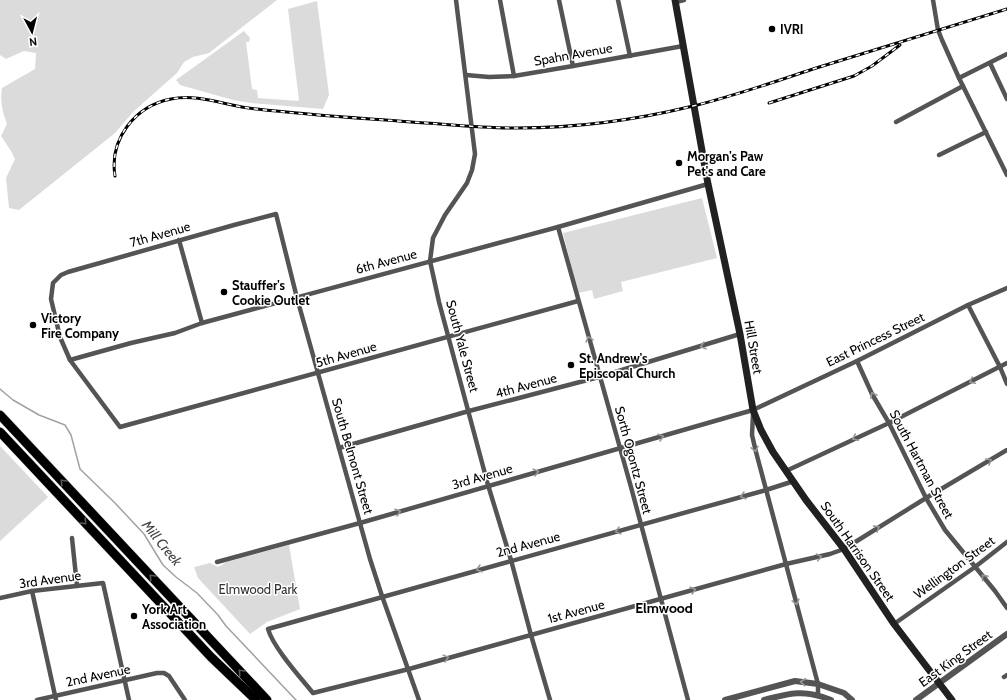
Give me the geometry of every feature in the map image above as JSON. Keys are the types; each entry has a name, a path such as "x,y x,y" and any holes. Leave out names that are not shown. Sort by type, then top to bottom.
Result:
{"highway":[{"path":"0,415 268,700"},
{"path":"0,432 211,657 256,700"},
{"path":"211,657 246,700"}],"main road":[{"name":"Hill Street","path":"675,1 708,184 740,334 753,410"},
{"name":"South Harrison Street","path":"753,410 769,445 786,470 844,549 894,624 952,700"}],"street":[{"name":"South Yale Street","path":"456,0 475,154 472,170 467,184 438,227 433,238 430,261 448,336 488,485 511,560 550,700"},
{"path":"500,0 514,76"},
{"path":"559,0 573,66"},
{"path":"618,0 630,56"},
{"path":"675,1 684,0"},
{"path":"932,0 938,30 962,86 1007,175"},
{"name":"Spahn Avenue","path":"466,74 489,77 514,76 683,46"},
{"path":"959,78 1007,54"},
{"path":"990,63 1007,98"},
{"path":"896,122 962,86"},
{"path":"939,156 986,132"},
{"name":"6th Avenue","path":"70,360 131,343 175,333 202,323 558,227 708,184"},
{"name":"7th Avenue","path":"70,360 60,337 51,299 53,283 61,275 179,240 276,214"},
{"name":"South Belmont Street","path":"276,214 296,298 360,523 382,596 420,700"},
{"name":"Sorth Ogontz Street","path":"558,227 662,599 688,700"},
{"path":"179,240 202,323"},
{"name":"East Princess Street","path":"753,410 1007,288"},
{"name":"5th Avenue","path":"70,360 120,427 578,301"},
{"path":"968,306 1000,367 1007,384"},
{"name":"4th Avenue","path":"339,448 469,411 600,377 740,334"},
{"name":"South Hartman Street","path":"857,361 872,394 889,422 926,498 945,531 1007,608"},
{"path":"786,470 889,422 1007,364"},
{"name":"3rd Avenue","path":"217,562 360,523 753,410"},
{"name":"Hill Street","path":"753,410 752,435 818,684 818,694"},
{"name":"1st Avenue","path":"312,693 409,669 786,564 830,554 844,549 1007,450"},
{"name":"2nd Avenue","path":"312,693 270,635 268,628 794,481"},
{"path":"72,538 77,586"},
{"name":"Wellington Street","path":"894,624 975,567 1007,542"},
{"name":"3rd Avenue","path":"0,598 32,591 103,583 125,681"},
{"path":"32,591 55,698"},
{"name":"East King Street","path":"916,700 1007,634"},
{"name":"2nd Avenue","path":"37,700 55,698 157,673 164,673 169,676 186,700"},
{"path":"125,681 129,700"},
{"path":"725,700 795,682 818,684 844,693 852,700"},
{"path":"764,700 804,692 818,694 831,700"}],"green space":[{"path":"0,0 277,0 209,53 193,57 184,62 177,73 134,111 115,133 19,210 9,208 6,178 15,159 1,136 7,124 2,106 1,93 2,88 35,69 36,53 24,51 6,59 0,55"},
{"path":"317,1 329,95 323,109 233,100 180,85 176,80 244,31 250,38 249,42 246,42 252,89 257,90 258,98 299,101 288,9"},
{"path":"702,198 717,258 621,282 623,291 594,299 592,290 578,293 563,233"},
{"path":"0,446 48,497 0,541"},
{"name":"Elmwood Park","path":"289,545 300,609 267,622 250,634 198,578 194,567 210,563 218,567 226,562"}],"waterway":[{"name":"Mill Creek","path":"0,389 13,400 39,415 65,425 71,435 80,469 144,534 163,565 197,593 296,700"}],"railway":[{"path":"115,176 114,162 116,149 127,126 146,109 171,99 203,99 246,108 477,127 539,128 584,125 650,115 708,102 1007,9"},
{"path":"769,103 854,76 872,66 900,45"}],"place":[{"name":"IVRI","path":"772,29"},
{"name":"Morgan's Paw Pet's and Care","path":"679,163"},
{"name":"Stauffer's Cookie Outlet","path":"224,292"},
{"name":"Victory Fire Company","path":"33,325"},
{"name":"St. Andrew's Episcopal Church","path":"571,365"},
{"name":"York Art Association","path":"134,616"}],"district":[{"name":"Elmwood","path":"664,608"}]}
